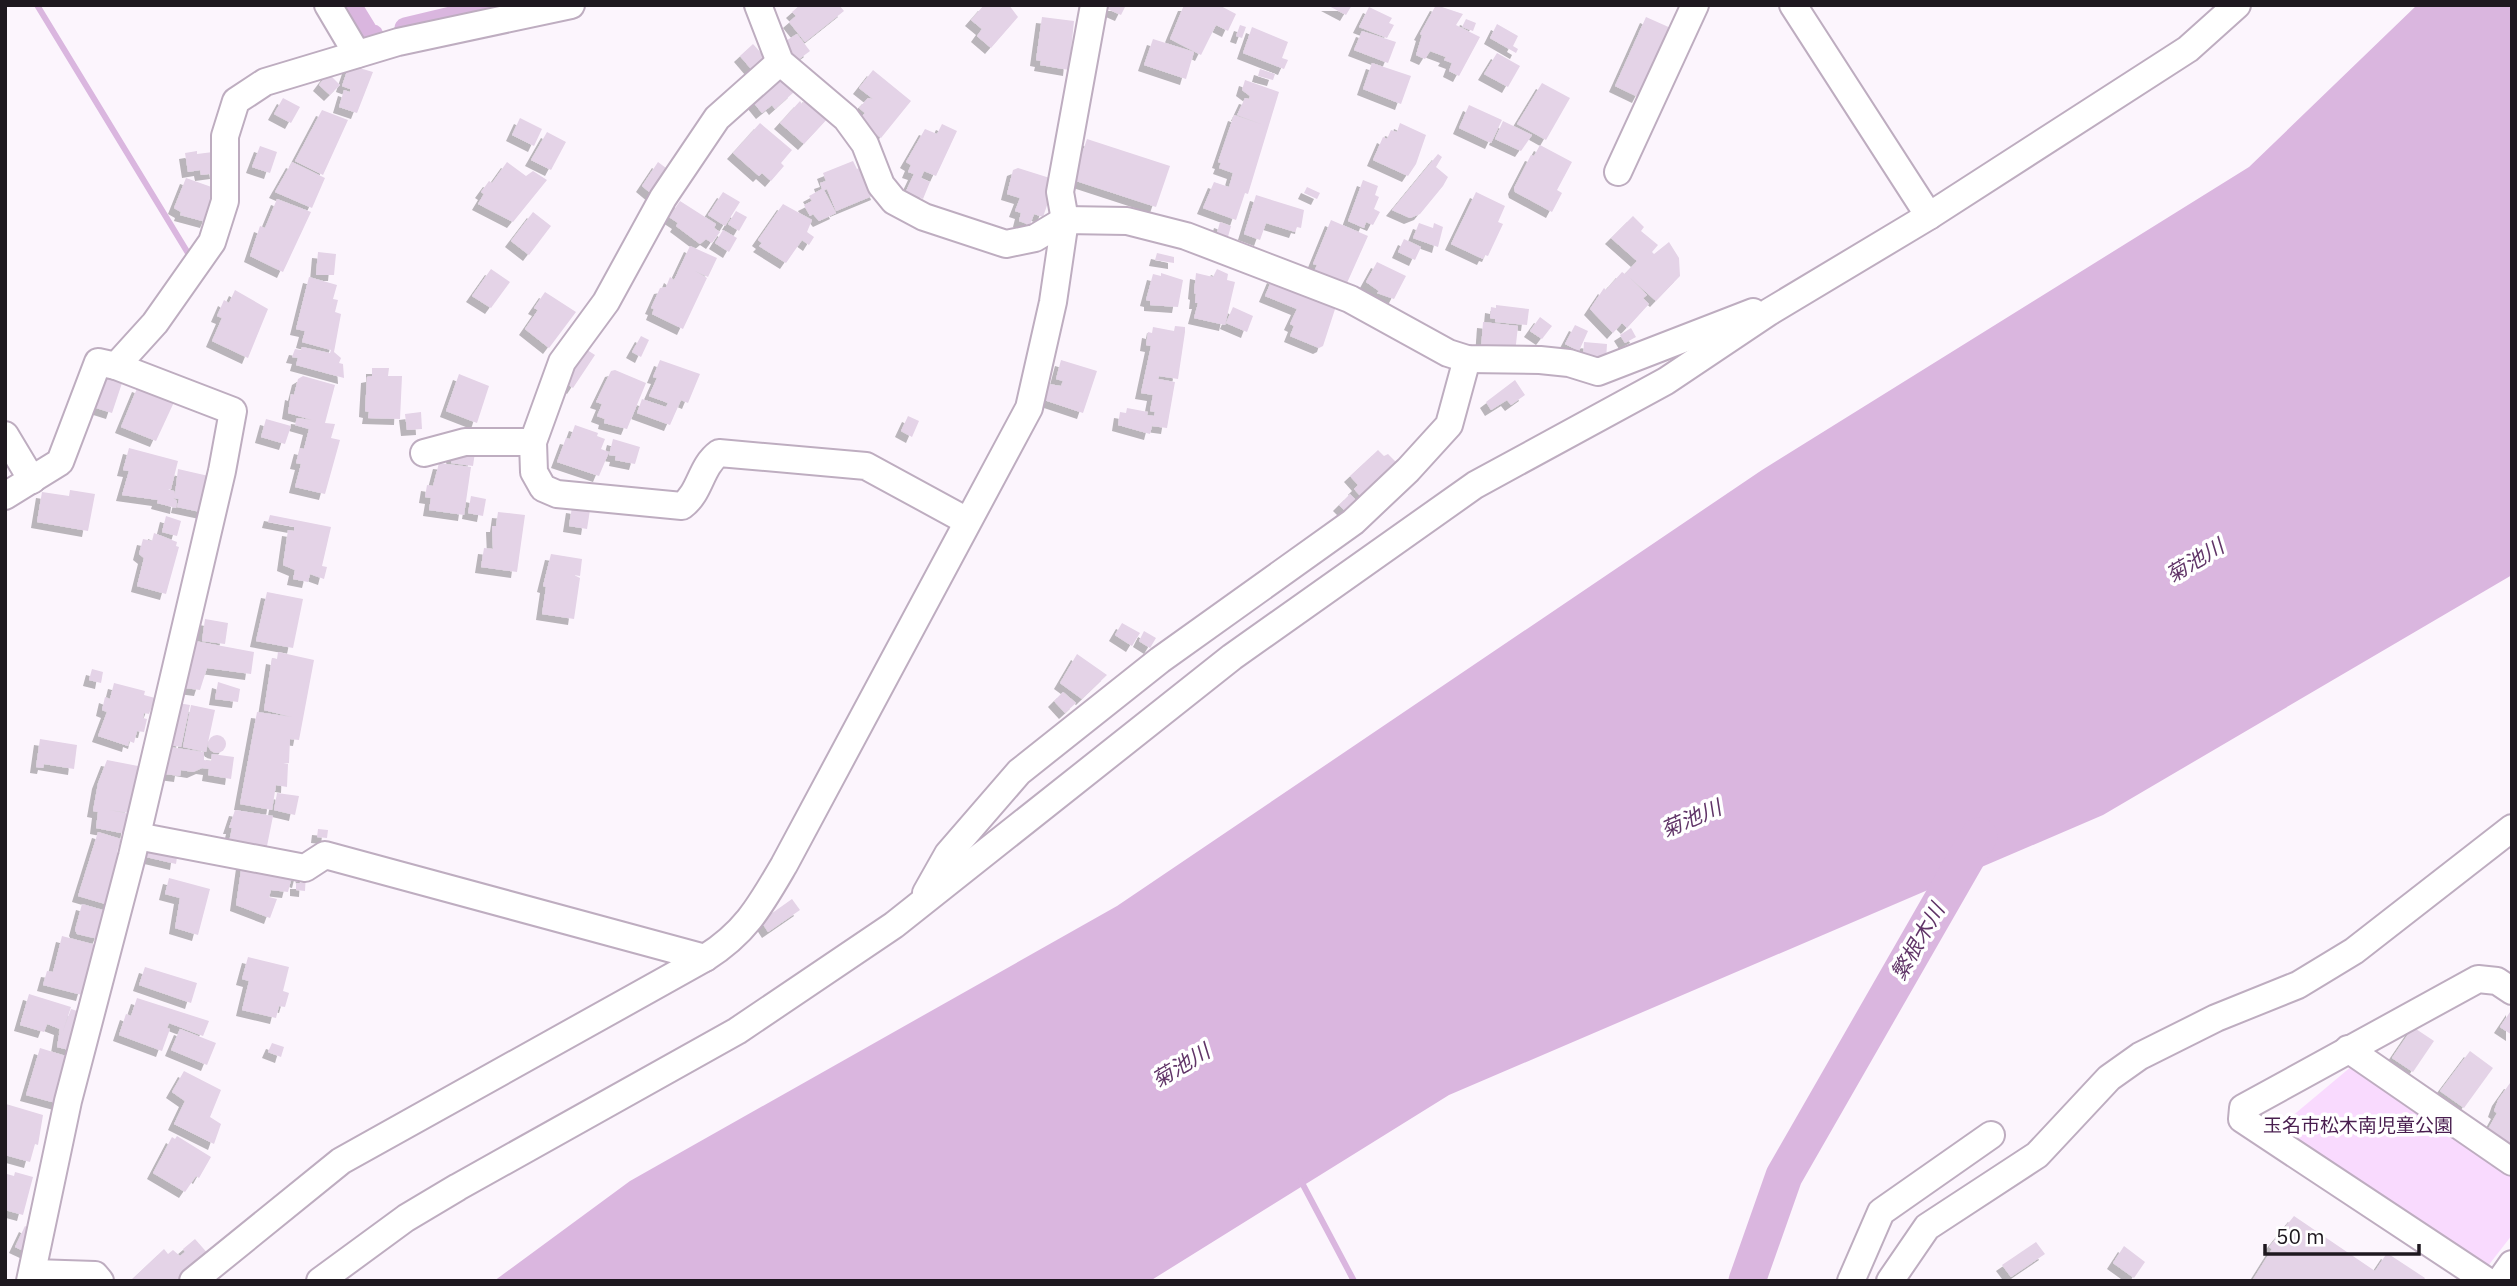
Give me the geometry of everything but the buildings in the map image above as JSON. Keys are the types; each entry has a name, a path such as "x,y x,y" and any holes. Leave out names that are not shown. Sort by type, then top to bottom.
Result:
{"street":[{"path":"328,5 357,54"},
{"path":"116,366 155,323 212,242 225,201 225,136 236,101 265,82 398,42 571,5"},
{"path":"758,5 780,62 846,118 865,144 881,185 894,201 924,217 1006,244 1035,238 1065,220 1127,221 1186,236 1350,299 1448,353 1467,359 1569,363 1598,372 1748,312 1769,312"},
{"path":"194,1281 341,1161 705,958 731,942 758,910 1029,408 1053,302 1065,220 1060,192 1094,5"},
{"path":"1618,172 1695,5"},
{"path":"1793,5 1929,216"},
{"path":"320,1281 383,1234 448,1193 737,1031 894,925 1232,657 1475,485 1666,382 1769,312 1929,216 2188,49 2237,5"},
{"path":"780,62 717,118 663,198 606,302 562,362 533,442 534,472 543,488 557,494 682,506 693,499 708,461 719,453 866,466 967,521"},
{"path":"920,904 948,854 1019,772 1160,660 1353,523 1408,470 1449,425 1467,359"},
{"path":"5,496 60,462 98,362 116,366 233,411 222,471 137,836 68,1101 32,1277 95,1275 100,1281"},
{"path":"5,435 32,480"},
{"path":"424,453 464,442 533,442"},
{"path":"1889,1281 1927,1227 2037,1155 2109,1078 2140,1056 2216,1018 2298,985 2354,951 2512,828"},
{"path":"137,836 305,868 325,855 705,958"},
{"path":"2487,1281 2242,1119 2243,1108 2478,979 2497,981 2512,991"},
{"path":"2348,1049 2512,1162"},
{"path":"1851,1281 1881,1212 1984,1140 2000,1179"},
{"path":"2500,1281 2512,1264"}],"green space":[{"name":"玉名市松木南児童公園","path":"2352,1066 2512,1176 2512,1235 2488,1266 2279,1127"}],"water":[{"name":"菊池川","path":"2417,5 2512,5 2512,575 2103,815 1449,1095 1150,1281 494,1281 630,1181 1117,906 1762,470 2249,167"}],"waterway":[{"path":"37,5 191,258"},
{"path":"351,5 370,36 373,35"},
{"path":"405,28 501,5"},
{"name":"繁根木川","path":"1747,1281 1784,1176 1979,836"},
{"path":"1301,1181 1354,1281"}]}
